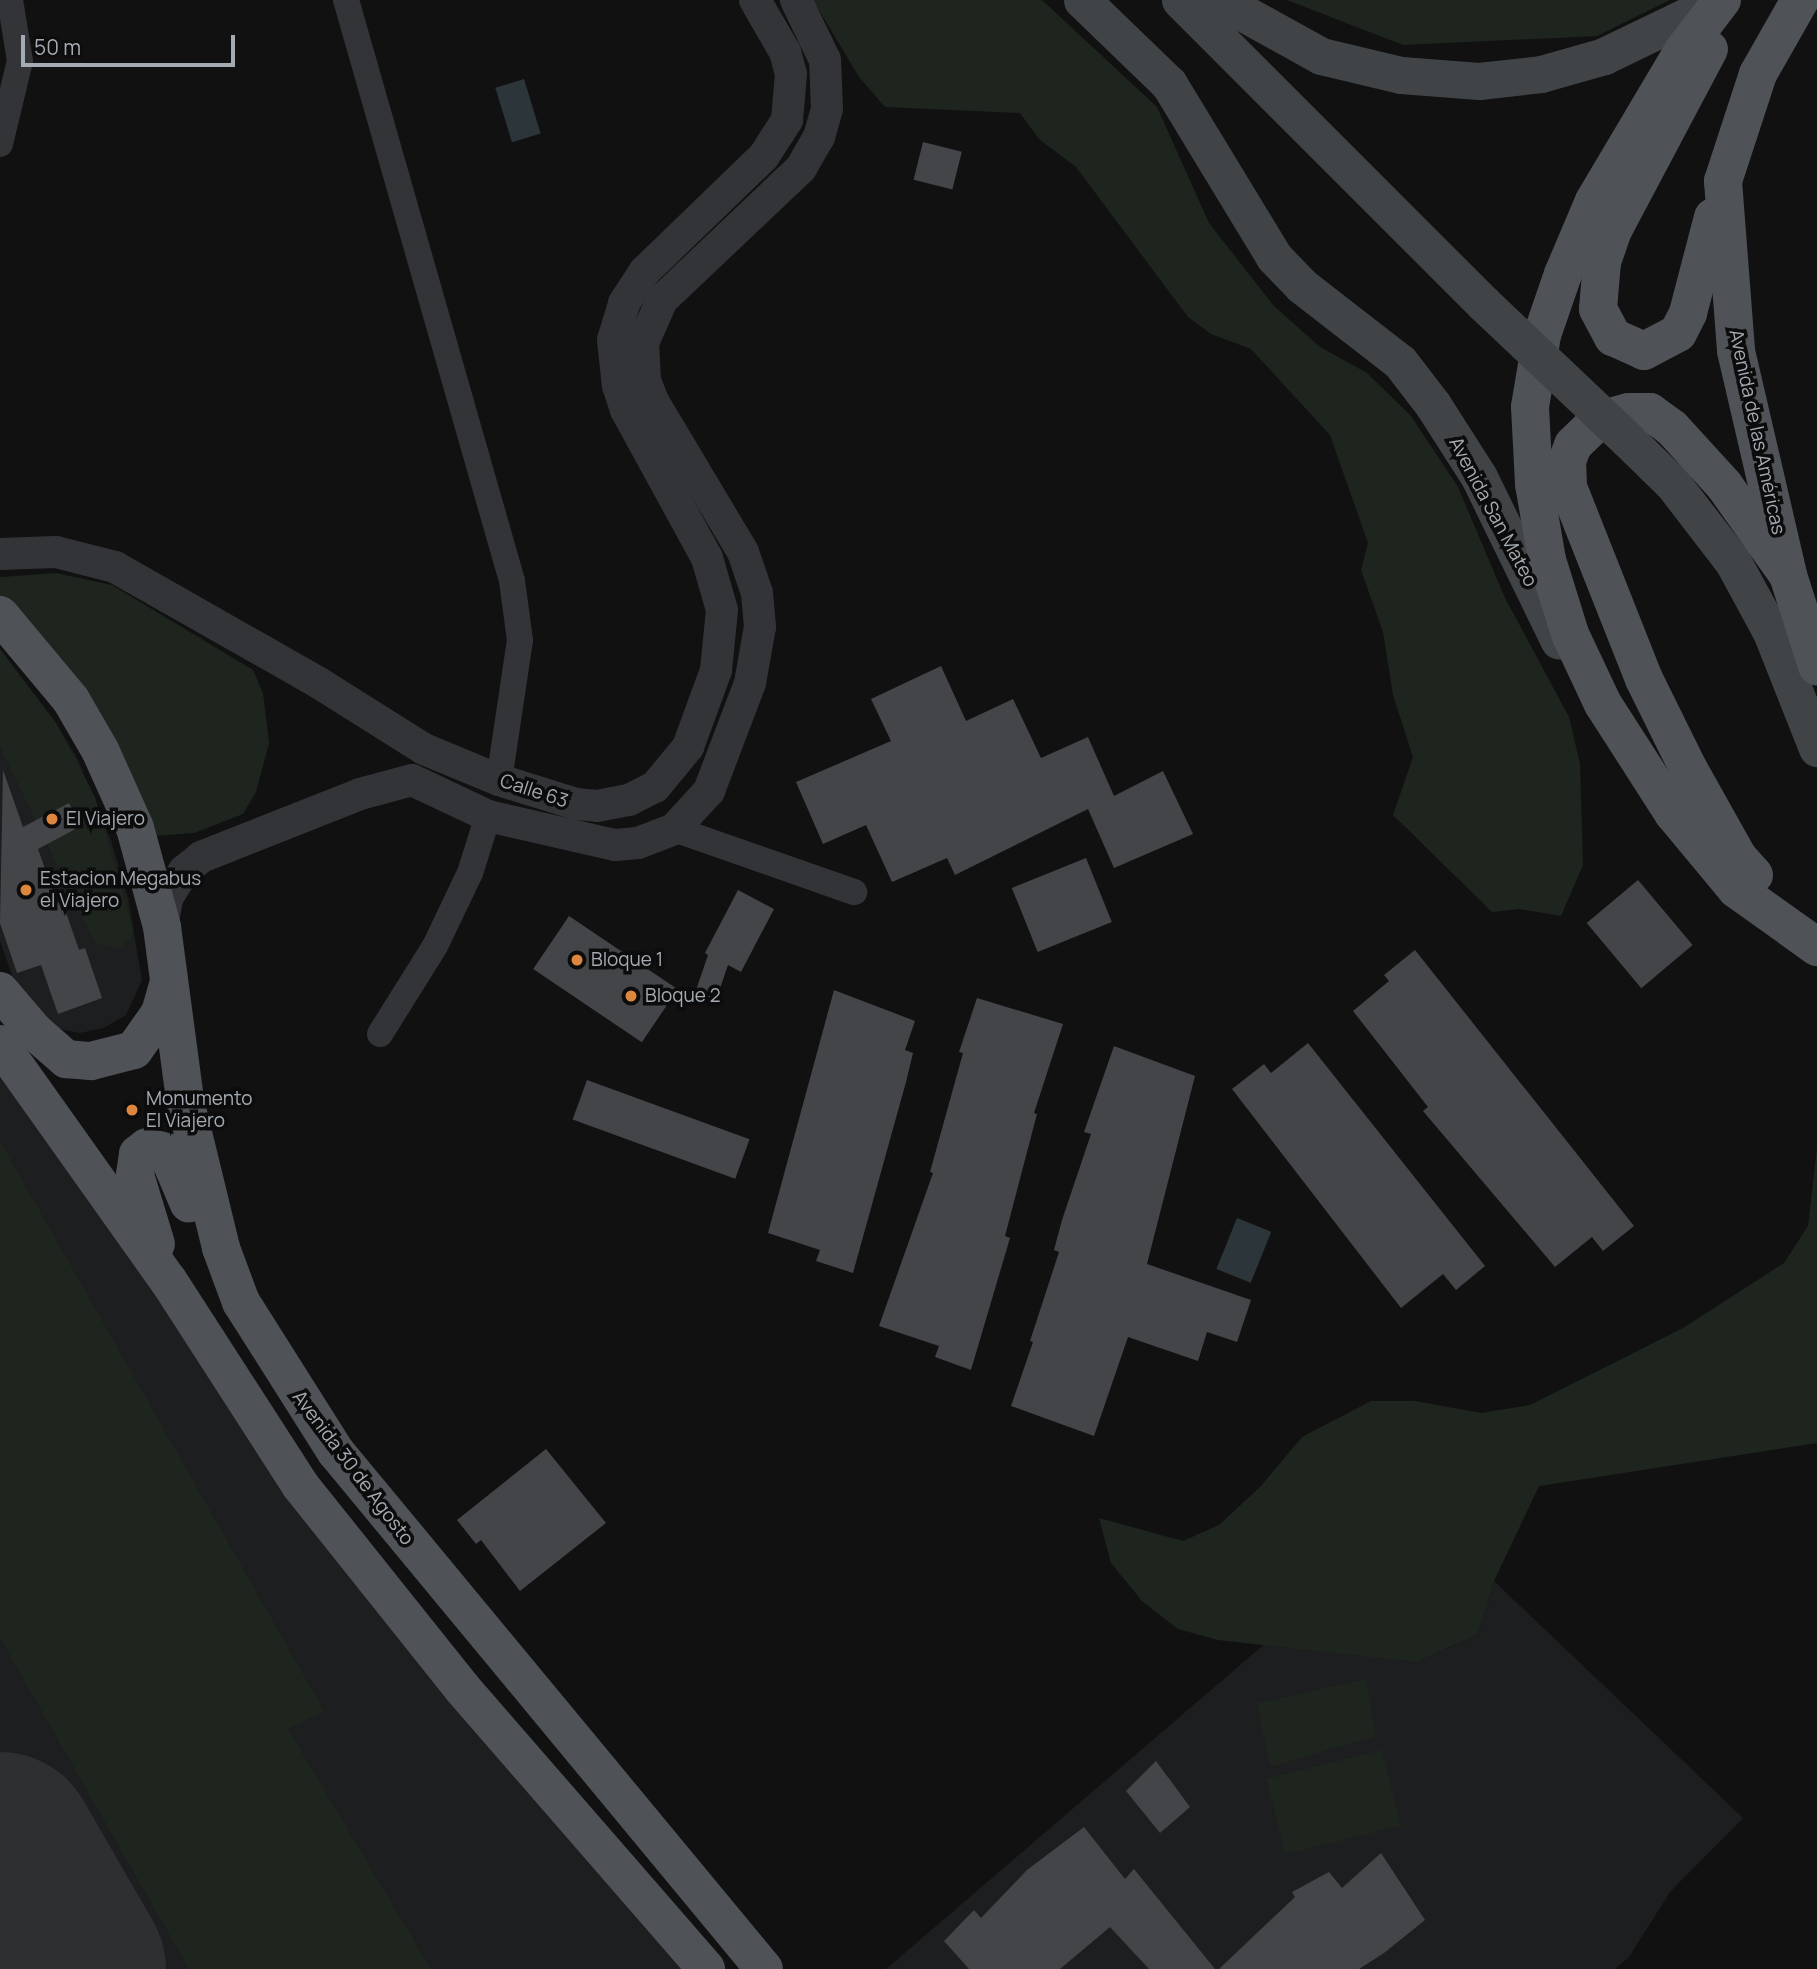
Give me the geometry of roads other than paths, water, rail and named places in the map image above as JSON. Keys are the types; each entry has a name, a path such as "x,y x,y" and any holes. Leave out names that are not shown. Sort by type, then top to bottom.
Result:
{"main road":[{"name":"Avenida San Mateo","path":"1082,0 1169,84 1274,257 1302,286 1400,362 1433,405 1514,543 1601,736 1668,830 1736,889"},
{"path":"1180,0 1483,303 1673,484 1733,562 1771,632 1817,748"},
{"path":"1220,0 1321,56 1401,75 1479,81 1541,74 1604,56 1721,0"},
{"path":"1721,0 1683,51 1594,201 1542,335 1530,407 1534,484 1547,560 1570,634 1603,704 1673,813 1736,889 1817,946"},
{"path":"1721,0 1714,40 1613,230 1602,262 1598,309 1613,337 1624,346 1644,351 1678,333 1688,313 1723,181"},
{"name":"Avenida de las Américas","path":"1797,4 1758,74 1723,181 1736,351 1788,575 1817,666"},
{"path":"1788,575 1724,485 1672,428 1650,412 1629,412 1599,421 1573,445 1567,461 1568,487 1644,679 1682,757 1738,857 1817,946"},
{"name":"Avenida 30 de Agosto","path":"0,615 64,691 100,750 135,828 162,928 185,1100 221,1248 241,1302 336,1452 764,1969"},
{"path":"0,991 34,1031 66,1059 90,1061 134,1050 160,1013 170,977"},
{"path":"0,1044 168,1280 300,1485 375,1583 706,1969"},
{"path":"168,1280 133,1163 147,1147 167,1152 190,1207 221,1248"}],"street":[{"path":"0,144 20,61 10,0"},
{"path":"346,0 512,580 520,640 499,780"},
{"name":"Calle 63","path":"0,554 56,552 115,567 319,683 424,749 499,780 576,804 614,805 643,795 680,760 716,670 723,635 717,582 626,410 614,363 617,322 645,271 764,156 787,120 791,74 785,52 755,0"},
{"name":"Calle 63","path":"162,928 167,898 184,871 201,857 360,794 412,780 488,816 615,845 638,843 674,829 709,791 750,683 760,627 757,593 743,552 653,401 645,380 643,342 662,300 801,168 819,137 827,108 825,60 796,0"},
{"path":"380,1034 435,946 470,873 488,816"},
{"path":"674,829 854,892"}],"place":[{"name":"El Viajero","path":"52,819"},
{"name":"Estacion Megabus el Viajero","path":"26,890"},
{"name":"Bloque 1","path":"577,960"},
{"name":"Bloque 2","path":"631,996"},
{"name":"Monumento El Viajero","path":"132,1110"}]}
